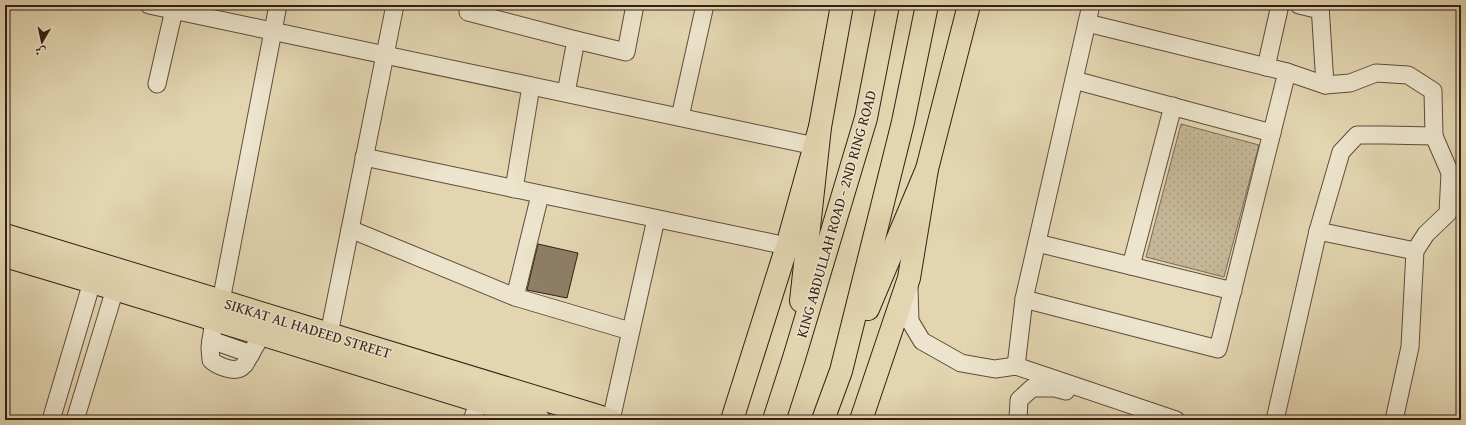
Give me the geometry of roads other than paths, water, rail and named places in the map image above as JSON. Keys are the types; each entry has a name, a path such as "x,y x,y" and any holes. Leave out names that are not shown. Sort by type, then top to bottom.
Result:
{"main road":[{"path":"794,358 818,137 842,5"},
{"name":"KING ABDULLAH ROAD - 2ND RING ROAD","path":"774,420 866,118 888,5"},
{"path":"842,371 903,122 927,5"},
{"path":"861,420 908,278 927,169 969,5"},
{"path":"731,416 788,246 818,137"},
{"path":"824,420 842,371 927,169"},
{"name":"SIKKAT AL HADEED STREET","path":"5,236 215,321 329,334 611,420"},
{"name":"SIKKAT AL HADEED STREET","path":"5,256 215,321 262,334 475,411 540,420"}],"street":[{"path":"149,5 680,117 818,137"},
{"path":"262,334 251,354 215,321 278,5"},
{"path":"329,334 395,5"},
{"path":"470,5 468,12 626,52 636,5"},
{"path":"680,117 705,5"},
{"path":"1016,366 1024,299 1091,5"},
{"path":"1266,67 1280,5"},
{"path":"1299,5 1320,7 1325,85"},
{"path":"157,84 174,10"},
{"path":"1087,23 1287,72 1325,85 1350,83 1376,73 1408,75 1433,91 1434,136 1450,173 1454,211 1426,234 1415,251 1410,347 1394,420"},
{"path":"566,93 576,40"},
{"path":"1024,299 1218,349 1287,72"},
{"path":"1074,80 1272,133"},
{"path":"514,189 531,86"},
{"path":"1131,266 1173,106"},
{"path":"1275,420 1318,231 1341,152 1357,135 1434,136"},
{"path":"364,157 788,246"},
{"path":"515,297 540,195"},
{"path":"611,420 656,219"},
{"path":"350,229 515,297 630,332"},
{"path":"1318,231 1415,251"},
{"path":"1037,243 1233,291"},
{"path":"908,278 910,321 922,341 961,363 995,369 1016,366 1175,420"},
{"path":"51,420 92,282"},
{"path":"81,419 115,289"},
{"path":"1018,420 1019,400 1032,388 1054,388 1175,420"}]}
